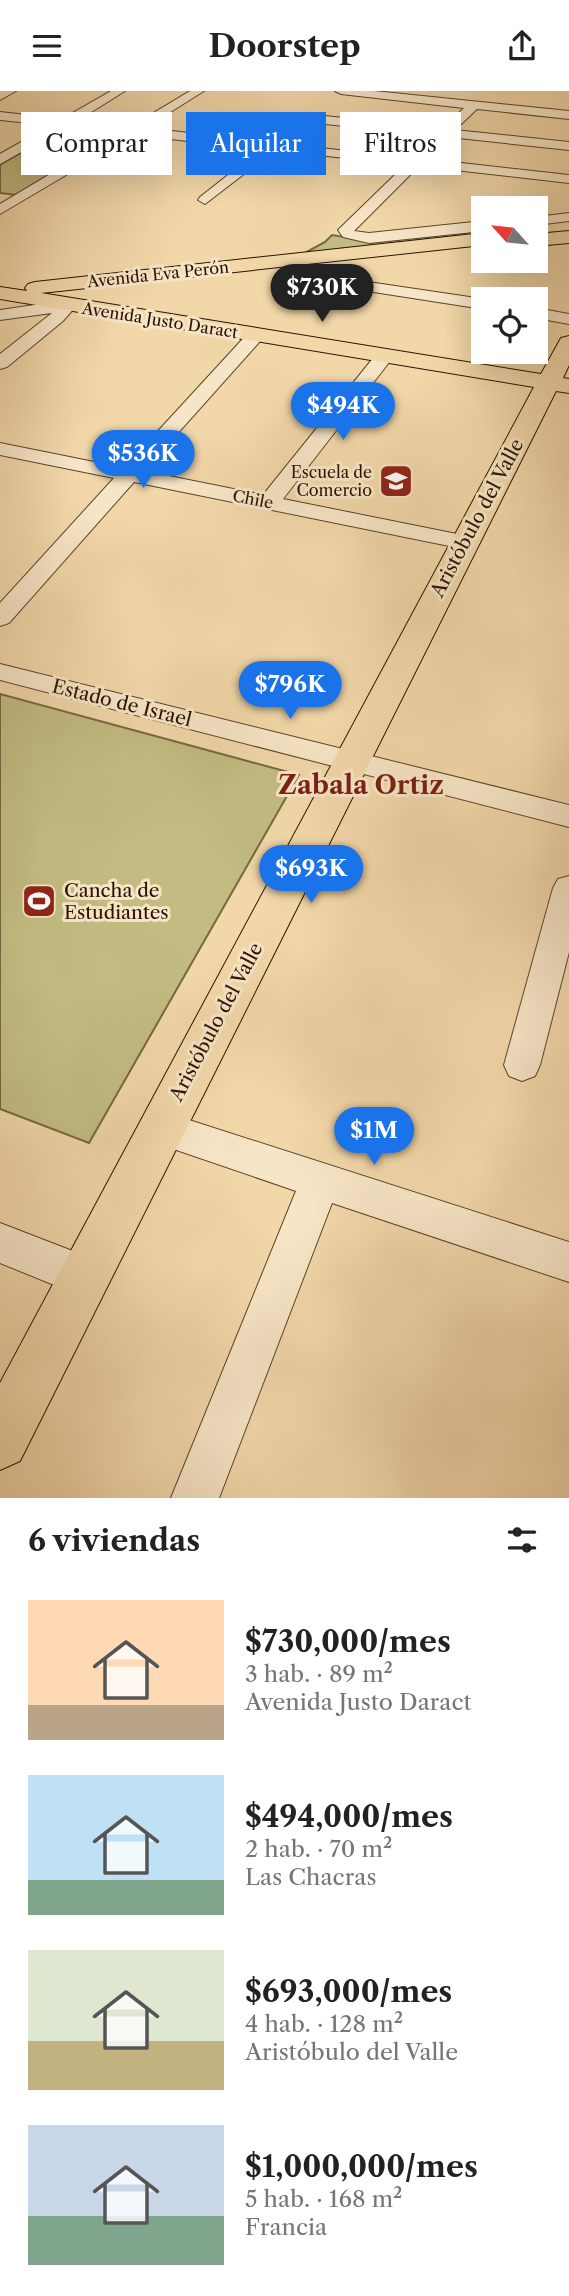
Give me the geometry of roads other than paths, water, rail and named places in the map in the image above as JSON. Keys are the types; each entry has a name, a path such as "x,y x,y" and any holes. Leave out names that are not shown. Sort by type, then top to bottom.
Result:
{"main road":[{"path":"548,233 569,230"},
{"path":"548,239 569,237"},
{"name":"Avenida Eva Perón","path":"7,296 471,240"},
{"name":"Avenida Eva Perón","path":"7,296 471,247"},
{"name":"Avenida Justo Daract","path":"7,296 559,384"},
{"name":"Aristóbulo del Valle","path":"0,1441 464,542 559,384 569,343"}],"street":[{"path":"0,96 10,91"},
{"path":"82,112 119,91"},
{"path":"163,112 198,91"},
{"path":"315,112 334,96 359,92 474,105 513,104 569,115"},
{"path":"461,118 474,105"},
{"path":"0,115 21,118"},
{"path":"0,127 21,130"},
{"path":"461,135 569,146"},
{"path":"0,160 21,148"},
{"path":"461,168 569,179"},
{"path":"0,210 58,175"},
{"path":"205,200 237,175"},
{"path":"404,175 346,230 348,234 369,238 471,227"},
{"path":"0,196 18,199"},
{"path":"548,220 569,217"},
{"path":"328,281 471,302"},
{"path":"0,363 68,305"},
{"name":"Avenida Eva Perón","path":"0,315 68,305"},
{"path":"548,315 569,319"},
{"path":"0,618 256,335"},
{"path":"269,502 385,356"},
{"name":"Chile","path":"0,449 464,542"},
{"name":"Estado de Israel","path":"0,672 569,816"},
{"path":"522,1065 569,887"},
{"path":"161,1128 569,1262"},
{"path":"195,1498 320,1181"},
{"path":"0,1243 86,1277"}],"place":[{"name":"Escuela de Comercio","path":"396,481"},
{"name":"Cancha de Estudiantes","path":"39,901"}],"district":[{"name":"Zabala Ortiz","path":"361,785"}]}
